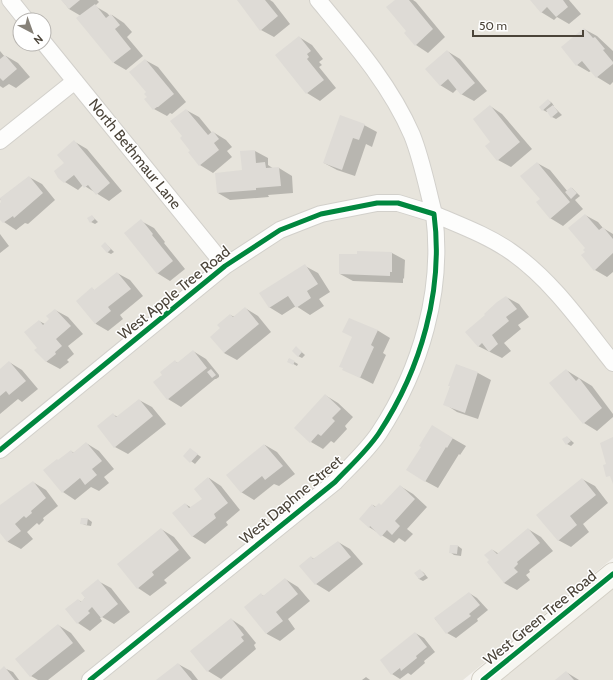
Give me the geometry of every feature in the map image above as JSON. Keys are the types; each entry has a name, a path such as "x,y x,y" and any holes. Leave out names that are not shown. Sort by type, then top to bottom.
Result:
{"street":[{"path":"10,0 20,12"},
{"name":"West Daphne Street","path":"90,680 335,482 378,434 406,386 423,343 429,315 436,253 436,235 434,214 422,166 412,135 392,96 368,62 318,0"},
{"name":"North Bethmaur Lane","path":"51,52 226,266"},
{"path":"0,141 75,81"},
{"name":"West Apple Tree Road","path":"0,450 226,266 280,230 321,214 377,203 398,203 434,214 488,238 510,250 527,263 555,292 613,363"},
{"name":"West Green Tree Road","path":"485,679 613,574"}],"shaded area":[{"path":"0,0 613,0 613,558 463,680 0,680"},
{"path":"613,589 613,680 501,680"}],"building":[{"path":"61,0 80,0 69,9"},
{"path":"237,0 265,0 278,16 260,31"},
{"path":"395,0 409,0 433,29 415,46 404,33 406,31 386,7"},
{"path":"530,0 563,0 568,7 556,17 547,7 541,13"},
{"path":"95,4 106,18 111,14 120,25 115,29 131,49 113,63 76,18"},
{"path":"584,28 593,38 595,37 613,62 613,64 596,78 582,61 576,66 561,47"},
{"path":"299,36 311,51 307,54 309,57 307,59 324,80 306,94 275,55"},
{"path":"447,50 475,83 461,95 448,79 440,86 425,69"},
{"path":"5,55 17,69 3,81 0,78 0,59"},
{"path":"145,59 174,94 153,110 144,99 147,97 144,94 146,92 129,72"},
{"path":"548,99 551,103 542,111 539,107"},
{"path":"490,105 520,142 497,161 485,146 490,142 473,119"},
{"path":"553,105 558,112 551,118 546,110"},
{"path":"186,109 208,135 213,131 219,139 214,143 219,150 199,166 188,152 190,151 180,138 182,136 170,121"},
{"path":"340,115 365,124 359,140 353,138 342,170 323,163"},
{"path":"74,140 110,183 96,195 88,185 84,188 74,175 64,183 58,178 54,171 64,163 57,155"},
{"path":"255,150 256,163 265,162 266,168 279,167 281,186 256,188 256,190 217,193 215,173 242,170 240,151"},
{"path":"537,162 570,202 550,219 536,202 540,199 520,176"},
{"path":"29,176 43,193 14,218 13,216 3,223 0,220 0,198"},
{"path":"571,187 577,193 571,199 565,192"},
{"path":"585,214 599,230 603,227 613,239 613,253 594,271 581,255 585,252 583,250 585,248 568,228"},
{"path":"92,215 95,219 90,223 87,218"},
{"path":"141,219 173,261 157,274 124,233"},
{"path":"105,242 111,249 107,253 101,246"},
{"path":"357,251 392,252 392,272 390,272 390,276 339,274 339,254 357,254"},
{"path":"305,264 318,284 307,291 311,298 296,308 288,296 269,308 259,293"},
{"path":"117,272 131,289 108,307 111,311 95,324 76,301 92,287 94,290"},
{"path":"506,296 517,309 506,317 509,321 492,335 498,344 489,352 482,343 478,347 465,332 485,315 484,314 497,302"},
{"path":"245,307 259,324 224,353 210,337 220,328 217,325 230,314 233,317"},
{"path":"55,309 71,326 56,339 62,346 55,352 56,354 46,362 34,350 37,348 24,332 39,320 43,325 49,319 46,316"},
{"path":"349,318 378,330 371,345 374,347 360,378 342,370 343,368 339,367 352,337 342,332"},
{"path":"296,346 302,352 298,357 292,351"},
{"path":"193,350 207,368 167,400 153,382 162,375 160,372 175,360 177,363"},
{"path":"289,358 295,361 293,365 287,362"},
{"path":"9,361 26,381 9,395 6,391 0,396 0,369"},
{"path":"456,364 478,372 465,413 443,405"},
{"path":"211,369 216,375 212,378 207,372"},
{"path":"566,369 576,381 579,378 602,408 583,424 549,383"},
{"path":"325,394 341,409 332,418 335,421 321,436 318,434 310,443 294,428"},
{"path":"139,399 153,416 114,448 97,426 113,413 116,417"},
{"path":"432,425 453,438 425,482 406,470 421,447 419,446"},
{"path":"567,436 571,441 566,445 562,439"},
{"path":"613,437 613,484 610,476 606,477 603,465 606,464 600,443"},
{"path":"86,442 102,461 92,469 97,475 85,485 80,478 62,493 43,470 71,450 73,453"},
{"path":"264,444 283,466 265,480 262,476 241,493 226,475"},
{"path":"190,448 198,454 190,463 183,456"},
{"path":"208,477 228,503 214,514 216,518 192,537 172,513 185,503 189,508 202,499 194,489"},
{"path":"582,478 596,495 570,516 577,525 558,541 536,515"},
{"path":"33,481 46,498 31,511 32,513 26,518 24,516 15,524 21,531 7,542 0,533 0,505"},
{"path":"400,485 415,499 395,521 400,526 392,535 387,530 381,537 370,526 369,528 359,519 372,504 375,507 379,503 381,505"},
{"path":"81,518 88,518 87,525 80,524"},
{"path":"161,528 179,550 152,572 154,575 137,589 117,564"},
{"path":"528,528 540,543 517,562 518,564 514,568 518,572 504,583 487,562 489,560 484,555 492,549 497,554"},
{"path":"338,541 351,557 315,585 299,566 311,556 313,559"},
{"path":"450,545 458,545 457,554 449,553"},
{"path":"420,569 425,575 419,579 414,573"},
{"path":"285,578 298,594 276,612 283,621 266,634 244,607 261,593 263,596"},
{"path":"98,579 118,604 101,618 92,607 88,611 90,613 77,624 65,609 78,599 81,602 85,598 81,593"},
{"path":"469,592 480,605 469,614 471,616 446,634 434,618"},
{"path":"231,618 244,635 241,637 244,641 207,672 190,651"},
{"path":"58,624 73,643 30,677 15,659"},
{"path":"415,632 427,647 416,656 417,658 401,671 400,668 391,675 380,660"},
{"path":"178,663 192,680 156,680"},
{"path":"4,666 15,680 0,680 0,670"},
{"path":"566,671 574,680 555,680"}],"cycle path":[{"path":"0,450 225,266 280,230 321,214 377,203 398,203 434,214 436,271 426,328 407,382 394,408 374,440 335,482 90,680"},
{"path":"483,680 613,574"}]}
